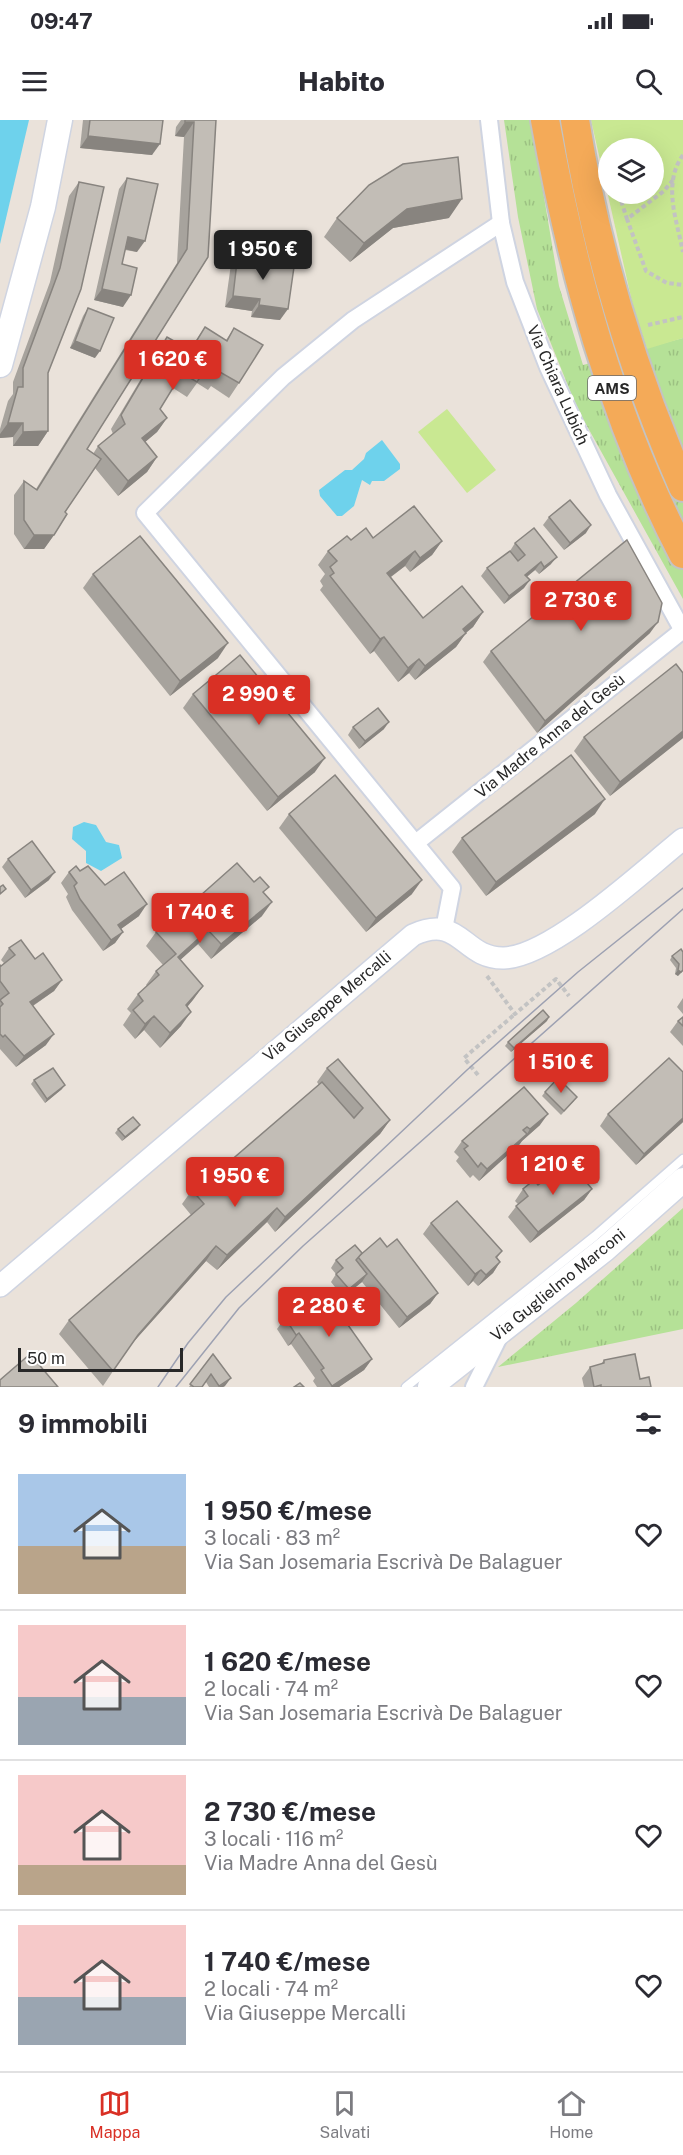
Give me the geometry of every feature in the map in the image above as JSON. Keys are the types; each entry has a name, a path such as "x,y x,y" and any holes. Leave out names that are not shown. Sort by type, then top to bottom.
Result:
{"highway":[{"name":"AMS","path":"545,120 562,215 590,320 622,417 648,482 683,554"},
{"name":"AMS","path":"576,120 605,264 642,384 683,488"}],"main road":[{"path":"0,365 43,207 60,120"},
{"name":"Via Guglielmo Marconi","path":"430,1387 605,1249 683,1180"}],"street":[{"name":"Via Chiara Lubich","path":"489,120 501,224 515,282 548,367 608,495 683,631"},
{"path":"501,224 353,320 283,377 145,513 417,842 452,888 444,928 480,954 504,958 527,953 575,925 683,839"},
{"name":"Via Madre Anna del Gesù","path":"417,842 683,631"},
{"name":"Via Giuseppe Mercalli","path":"0,1286 401,944 427,928 444,928"},
{"path":"474,1387 501,1333"}],"lane":[{"path":"406,1387 595,1236 683,1159"}],"path":[{"path":"683,156 676,165 671,188 683,252"},
{"path":"627,219 664,190 673,180"},
{"path":"622,204 646,271 667,283 683,285"},
{"path":"644,326 683,317"},
{"path":"482,969 515,1014"},
{"path":"478,1075 464,1058 469,1050 556,979 570,996"}],"green space":[{"path":"504,120 531,120 559,286 583,365 683,338 683,599 577,408 537,309 518,217"},
{"path":"591,120 683,120 683,338 647,349 633,306 610,204 664,204 664,138 598,138 598,151"},
{"path":"447,409 496,470 467,493 418,432"},
{"path":"683,1208 683,1329 498,1367 576,1303"}],"water":[{"path":"0,120 29,120 0,244"},
{"path":"382,440 400,464 400,469 384,481 372,481 370,485 362,480 354,506 342,516 337,516 320,496 319,490 345,470 352,470 364,459 366,453"},
{"path":"84,822 96,825 106,842 119,845 122,858 101,871 86,863 86,851 72,839 73,827"}],"building":[{"path":"90,120 163,120 160,144 88,136"},
{"path":"185,120 216,120 208,257 87,449 101,459 65,512 67,514 54,535 34,535 24,520 24,481 37,490 187,249 194,122 185,122"},
{"path":"458,157 462,199 407,209 364,243 337,218 369,185 403,164"},
{"path":"127,178 158,184 145,241 128,237 122,264 137,268 131,295 102,289"},
{"path":"79,182 104,187 81,289 48,373 48,431 23,432 23,423 8,423 18,387 23,387 23,368 60,268"},
{"path":"238,253 268,257 267,263 294,267 288,309 259,305 260,299 233,296"},
{"path":"88,308 114,318 100,351 75,341"},
{"path":"205,327 227,341 234,328 263,345 239,383 220,372 218,376 206,368 197,382 182,373 160,409 167,418 142,438 157,457 128,481 98,446 125,424 121,415 167,337 181,345 194,345"},
{"path":"570,500 591,525 570,543 549,517"},
{"path":"414,506 442,541 420,558 415,551 387,573 423,618 462,586 483,612 463,629 466,633 425,666 419,659 408,668 384,637 380,639 330,576 334,573 330,567 337,561 328,551 347,536 351,540 366,528 373,538"},
{"path":"534,528 557,557 544,567 541,562 525,575 530,580 509,596 487,568 510,551 518,561 525,555 515,543"},
{"path":"140,536 228,643 180,681 93,574"},
{"path":"627,540 662,603 658,622 545,721 491,651"},
{"path":"240,655 325,758 278,797 193,694"},
{"path":"676,664 683,673 683,731 620,782 584,737"},
{"path":"378,708 389,722 365,741 353,727"},
{"path":"571,755 605,799 496,882 462,838"},
{"path":"335,775 422,880 376,918 289,814"},
{"path":"32,841 55,872 31,890 8,859"},
{"path":"237,863 254,882 260,877 269,887 263,892 272,902 221,944 208,930 178,957 203,986 186,1005 191,1012 170,1033 154,1016 145,1024 133,1010 143,1001 138,994 159,975 156,971 176,954 156,932 174,916 182,925 208,903 201,895"},
{"path":"76,866 80,871 88,866 105,885 124,872 147,904 118,925 123,932 111,940 80,899 74,886 77,883 69,872"},
{"path":"3,885 6,889 0,894 0,887"},
{"path":"21,940 35,959 43,953 62,980 30,1002 54,1034 24,1056 5,1035 3,1037 0,1034 0,1007 3,1004 0,1000 9,993 0,981 0,965 15,955 9,948"},
{"path":"681,949 683,970 681,972 678,970 679,964 672,956"},
{"path":"543,1010 549,1017 514,1048 508,1042"},
{"path":"669,1058 683,1072 683,1118 644,1154 608,1114"},
{"path":"338,1059 390,1120 285,1217 277,1208 227,1255 216,1246 138,1335 113,1371 69,1320 204,1204 192,1190 227,1160 229,1162 322,1082 354,1118 363,1108 327,1068"},
{"path":"53,1068 65,1085 47,1099 34,1080"},
{"path":"558,1078 577,1097 564,1111 545,1092"},
{"path":"524,1087 548,1114 530,1129 527,1127 523,1130 527,1134 487,1169 481,1163 478,1167 464,1149 468,1146 462,1141"},
{"path":"133,1117 140,1125 125,1137 118,1129"},
{"path":"572,1158 577,1164 574,1167 592,1189 538,1232 516,1206 528,1196 523,1189 534,1180 538,1185"},
{"path":"457,1201 502,1251 496,1257 500,1262 486,1275 481,1270 475,1274 431,1223"},
{"path":"380,1238 387,1247 397,1239 438,1293 407,1317 358,1257"},
{"path":"355,1245 362,1253 356,1260 367,1274 349,1289 336,1274 343,1268 336,1260"},
{"path":"324,1291 372,1359 332,1386 321,1370 324,1368 299,1333 296,1335 285,1318"},
{"path":"30,1354 58,1387 0,1387 0,1380"},
{"path":"213,1354 231,1378 219,1386 211,1374 202,1387 194,1387 190,1384"},
{"path":"635,1354 640,1379 649,1377 651,1387 601,1387 601,1385 594,1387 590,1367 604,1363 604,1360"}],"tram line":[{"path":"158,1387 188,1343 226,1297 467,1070 578,972 683,888"},
{"path":"176,1387 239,1308 303,1246 683,909"}]}
